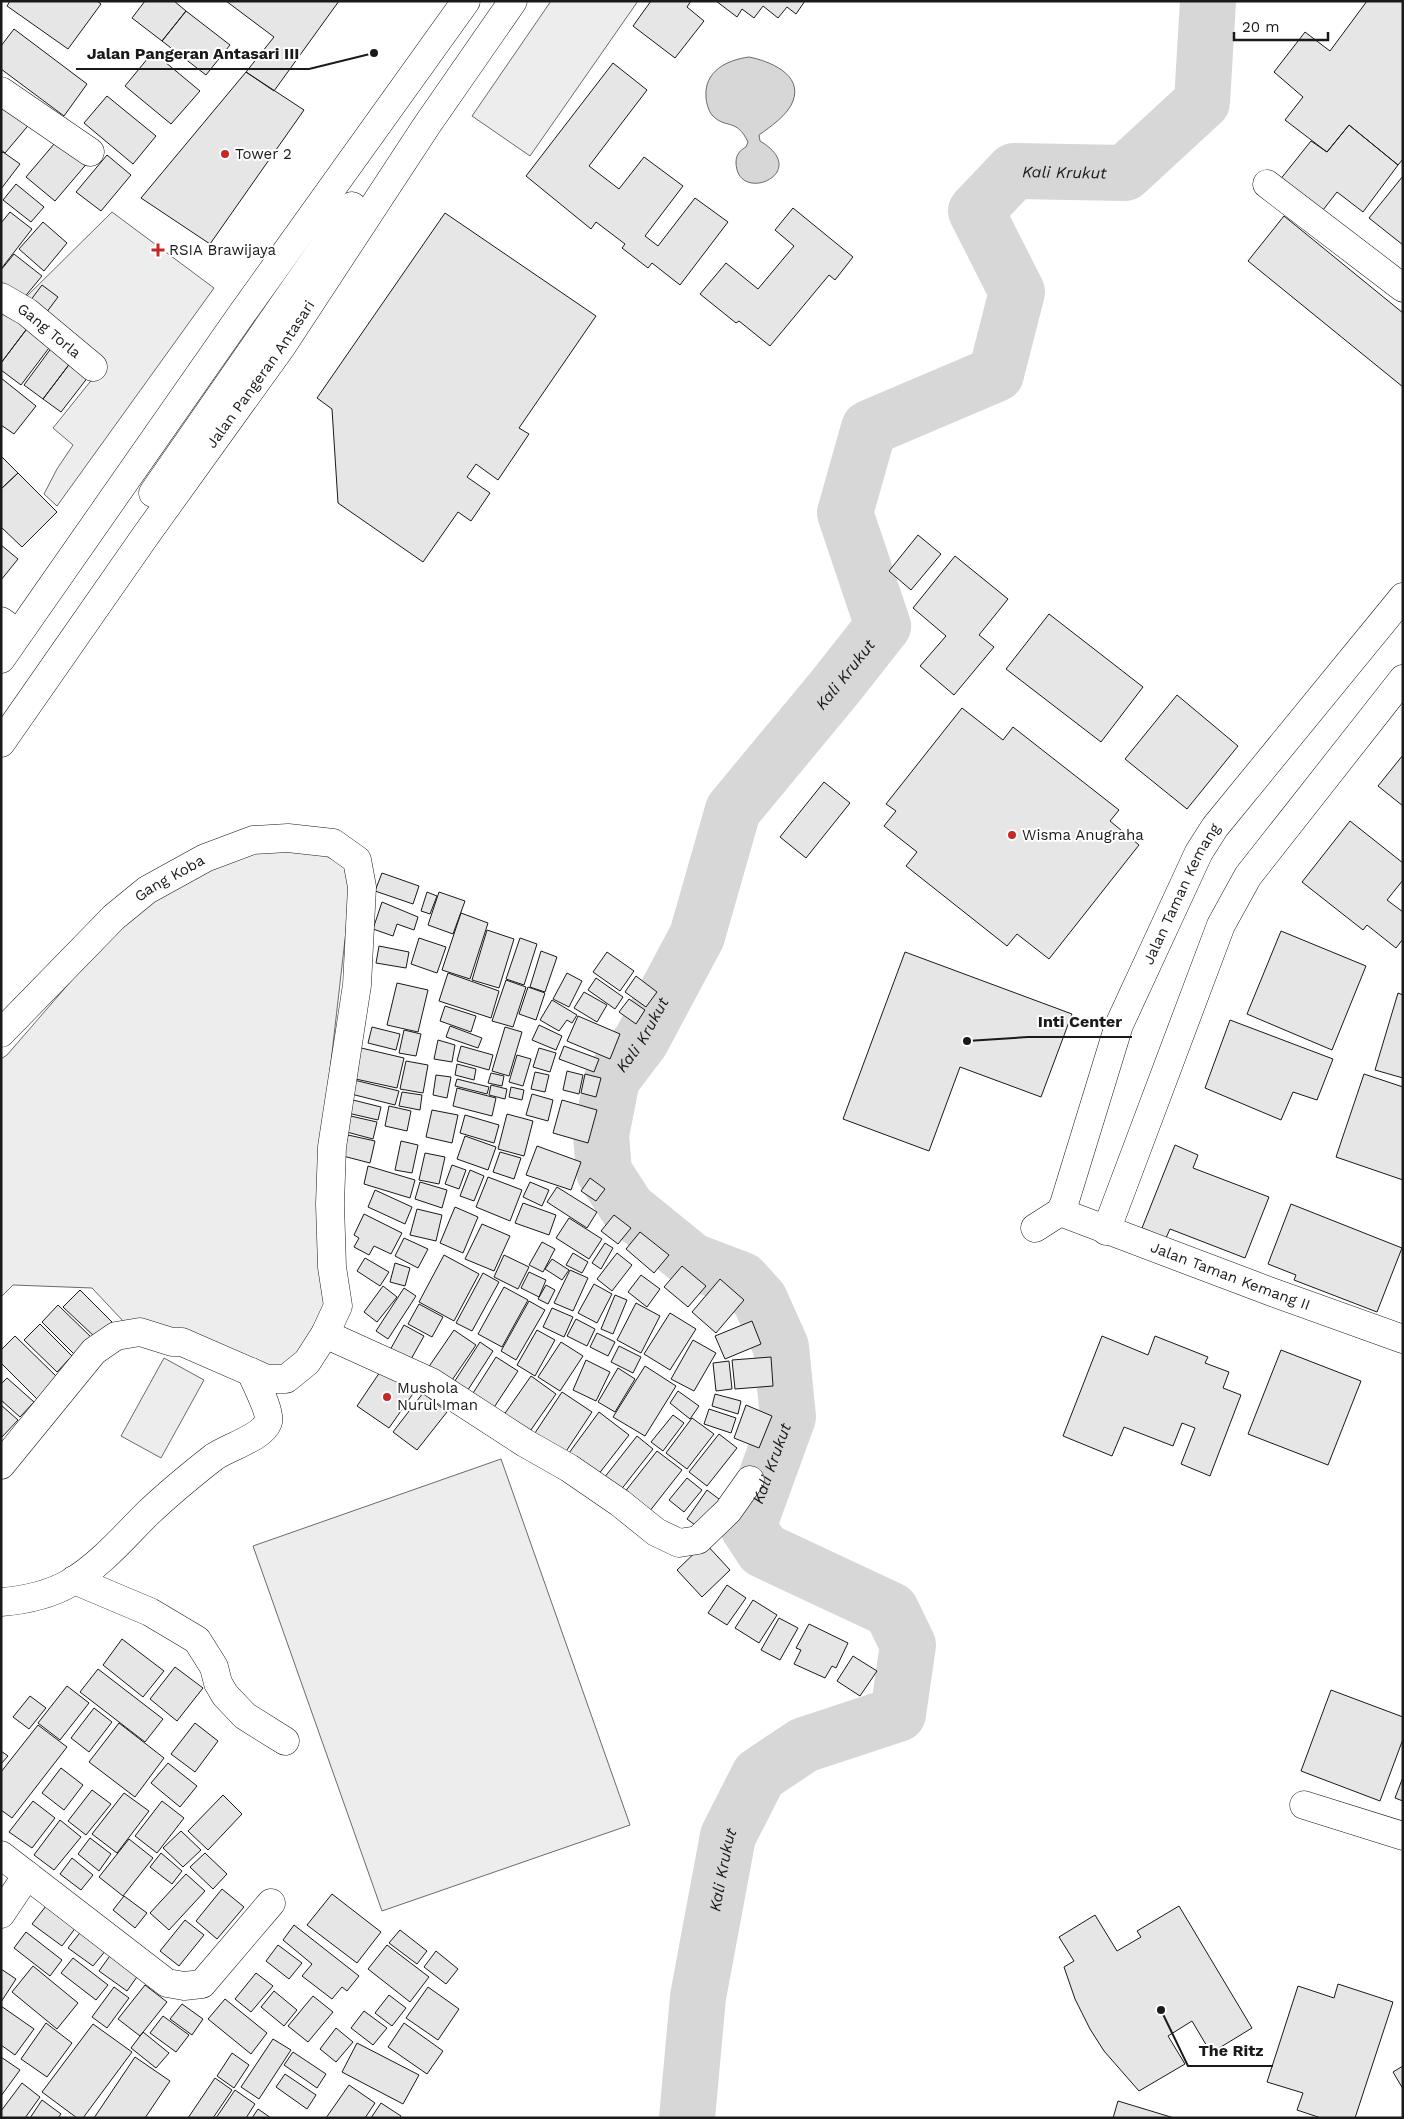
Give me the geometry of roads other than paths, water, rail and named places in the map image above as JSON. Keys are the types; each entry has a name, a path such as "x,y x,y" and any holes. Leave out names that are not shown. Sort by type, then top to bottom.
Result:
{"street":[{"path":"5,632 158,418 450,1"},
{"path":"1,659 241,316 466,1"},
{"path":"1,714 494,1"},
{"name":"Jalan Pangeran Antasari","path":"1,743 146,535 282,346 427,125 513,1"},
{"path":"1,91 90,152"},
{"path":"1267,184 1403,288"},
{"name":"Gang Torla","path":"1,297 27,312 93,367"},
{"name":"Jalan Taman Kemang","path":"1060,1212 1119,1025 1199,852 1215,826 1403,597"},
{"path":"1106,1230 1221,925 1248,876 1403,679"},
{"name":"Gang Koba","path":"1,1033 114,916 147,890 205,858 252,840 288,838 333,843 357,860 362,887 357,985 344,1056 332,1147 330,1204 332,1258 338,1306 325,1334 307,1362 286,1379 268,1379 252,1372"},
{"path":"1035,1228 1060,1212"},
{"name":"Jalan Taman Kemang II","path":"1060,1212 1403,1339"},
{"path":"1,1465 94,1351 116,1336 140,1332 172,1342 182,1342 252,1372 268,1418 268,1422 262,1430 253,1437 216,1456 149,1513 107,1554 74,1580 44,1595 1,1602"},
{"path":"325,1334 431,1382 525,1443 569,1468 620,1503 656,1532 679,1544 698,1540 728,1511 750,1480"},
{"path":"74,1580 150,1612 197,1640 214,1667 218,1683 225,1695 245,1716 285,1741"},
{"path":"1304,1806 1403,1836"},
{"path":"1,1855 167,1982 184,1986 202,1984 271,1903"},
{"path":"1,1914 27,1875"}],"waterway":[{"name":"Kali Krukut","path":"687,2118 698,1997 728,1836 759,1775 804,1745 898,1714 908,1645 891,1610 763,1550 748,1527 788,1417 781,1347 760,1300 742,1280 692,1261 628,1209 604,1172 601,1135 612,1079 641,1041 697,936 733,810 883,626 845,513 869,428 996,374 1017,292 976,211 1014,171 1125,173 1202,102 1208,1"}],"place":[{"name":"Jalan Pangeran Antasari III","path":"374,53"},
{"name":"Tower 2","path":"225,154"},
{"name":"RSIA Brawijaya","path":"158,250"},
{"name":"Wisma Anugraha","path":"1012,835"},
{"name":"Inti Center","path":"967,1041"},
{"name":"Mushola Nurul Iman","path":"387,1397"},
{"name":"The Ritz","path":"1161,2010"}]}
